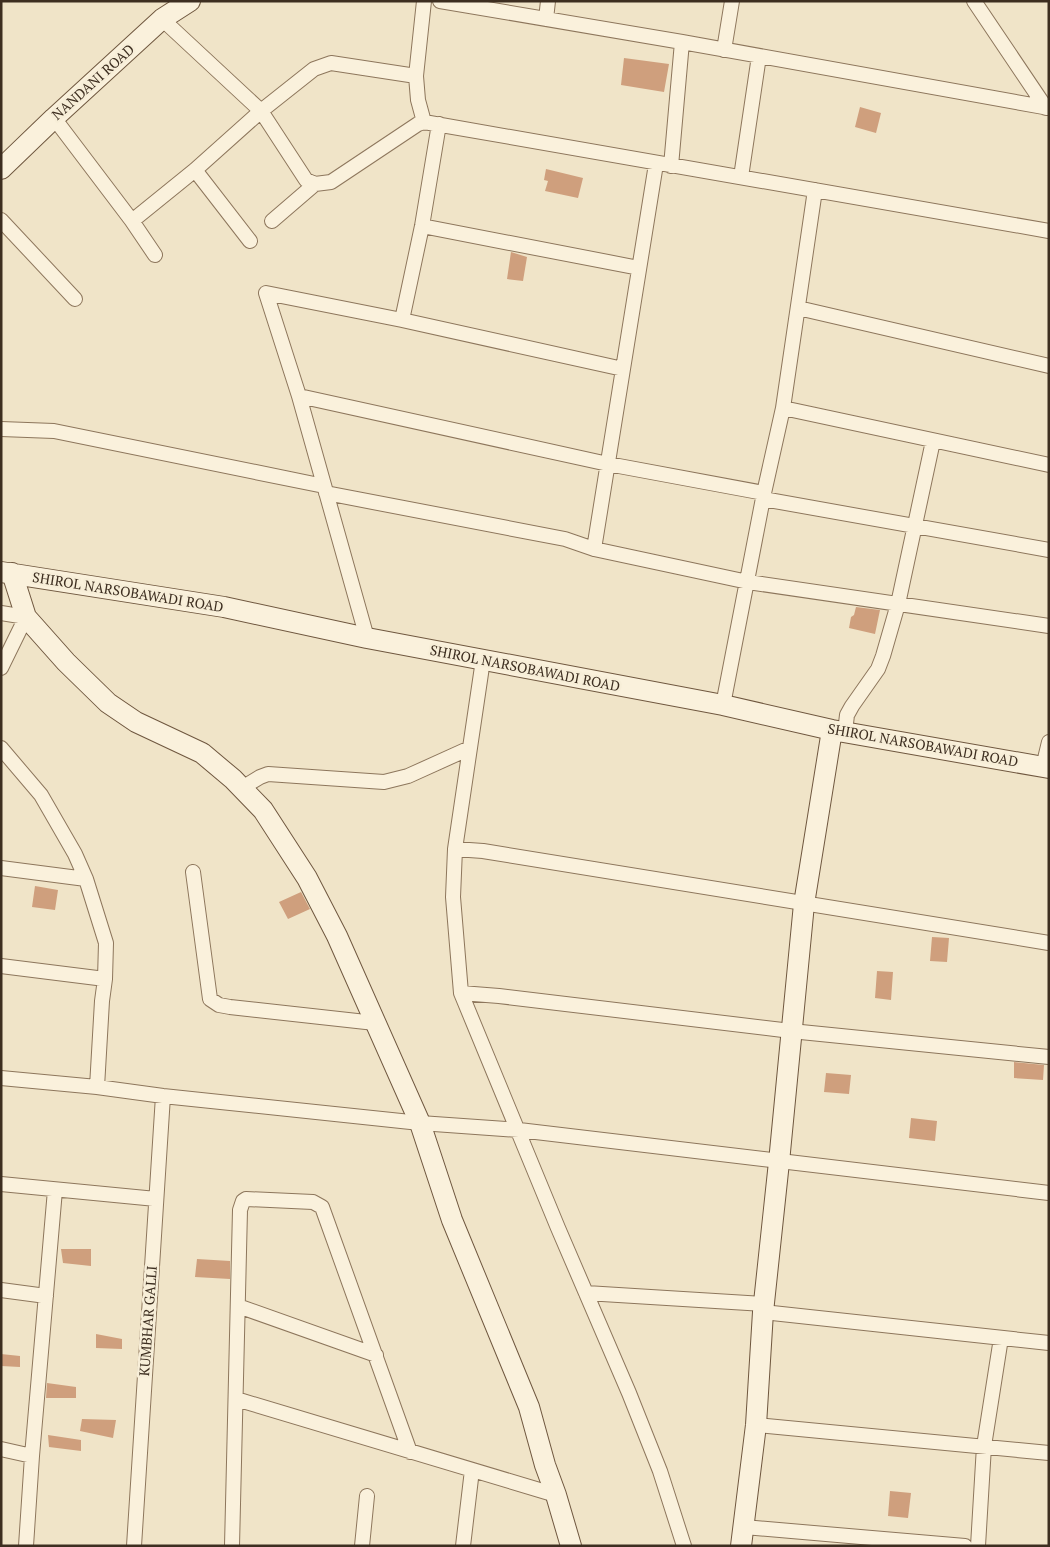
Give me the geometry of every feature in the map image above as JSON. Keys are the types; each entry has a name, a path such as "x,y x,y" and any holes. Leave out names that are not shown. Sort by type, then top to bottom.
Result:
{"street":[{"name":"NANDANI ROAD","path":"1,169 162,19 190,1"},
{"path":"424,1 416,76 418,100 424,122"},
{"path":"440,1 682,42 1047,108"},
{"path":"546,19 548,1"},
{"path":"724,50 732,1"},
{"path":"974,1 1047,108"},
{"path":"162,19 261,111 306,180 315,184 331,182 418,124 424,122 656,164 1049,231"},
{"path":"671,166 682,42"},
{"path":"741,178 759,56"},
{"path":"132,221 195,170 261,111 314,69 331,63 416,76"},
{"path":"54,118 132,221 155,255"},
{"path":"402,320 422,226 439,124"},
{"path":"594,549 656,164"},
{"path":"195,170 250,241"},
{"path":"272,221 315,184"},
{"path":"723,705 783,408 815,190"},
{"path":"1,220 74,299"},
{"path":"422,226 639,268"},
{"path":"367,638 299,396 266,293 402,320 623,369"},
{"path":"798,308 1049,366"},
{"path":"299,396 608,464 764,496 1049,550"},
{"path":"783,408 1049,465"},
{"path":"1,429 54,431 564,539 594,549 748,582 1049,626"},
{"path":"934,441 898,604 878,669 852,706 838,731 804,904 780,1162 763,1308 756,1425 743,1536 965,1546"},
{"path":"7,572 26,617 66,662 108,704 136,722 202,753 233,779 264,810 307,878 337,936 420,1123 452,1220 529,1407 570,1546"},
{"name":"SHIROL NARSOBAWADI ROAD","path":"7,572 224,607 367,638 723,705 838,731 1046,767"},
{"path":"1,613 26,617"},
{"path":"1,668 26,617"},
{"path":"483,660 455,849 453,897 461,993 629,1393 660,1471 684,1546"},
{"path":"1046,767 1049,742"},
{"path":"1,748 41,795 75,854 86,879 106,943 96,1087"},
{"path":"242,788 268,774 384,782 408,776 470,748"},
{"path":"455,849 482,851 1049,943"},
{"path":"1,868 86,879"},
{"path":"193,872 210,998 215,1003 230,1007 375,1023"},
{"path":"1,966 105,979"},
{"path":"461,993 791,1031 1049,1057"},
{"path":"1,1078 420,1123 519,1130 1049,1193"},
{"name":"KUMBHAR GALLI","path":"134,1546 163,1096"},
{"path":"1,1184 156,1199"},
{"path":"26,1546 55,1190"},
{"path":"232,1546 240,1210 243,1201 246,1199 318,1203 324,1211 410,1452"},
{"path":"1,1290 46,1296"},
{"path":"586,1293 763,1308 1049,1343"},
{"path":"238,1306 376,1355"},
{"path":"978,1546 984,1446 1000,1338"},
{"path":"236,1399 556,1495"},
{"path":"756,1425 1049,1453"},
{"path":"1,1449 32,1456"},
{"path":"464,1546 472,1470"},
{"path":"362,1546 367,1496"}],"building":[{"path":"624,58 669,64 664,92 621,85"},
{"path":"860,107 881,113 876,133 855,127"},
{"path":"546,169 583,178 578,198 545,191 548,181 544,180"},
{"path":"511,252 527,257 523,281 507,279"},
{"path":"856,607 880,610 875,634 849,628 851,617 854,615"},
{"path":"35,886 58,890 55,910 32,907"},
{"path":"301,892 310,909 288,919 279,902"},
{"path":"932,937 949,938 947,962 930,961"},
{"path":"877,971 893,972 891,1000 875,998"},
{"path":"1014,1062 1044,1065 1043,1080 1014,1078"},
{"path":"826,1073 851,1075 849,1094 824,1092"},
{"path":"911,1118 937,1121 935,1141 909,1138"},
{"path":"61,1249 91,1249 91,1266 63,1263"},
{"path":"197,1259 230,1261 230,1279 195,1277"},
{"path":"96,1334 122,1339 122,1349 96,1348"},
{"path":"1,1354 20,1356 20,1367 1,1366"},
{"path":"47,1383 76,1387 76,1398 46,1398"},
{"path":"82,1419 116,1420 113,1438 80,1431"},
{"path":"48,1435 81,1440 81,1451 49,1447"},
{"path":"890,1491 911,1493 908,1518 888,1516"}]}
